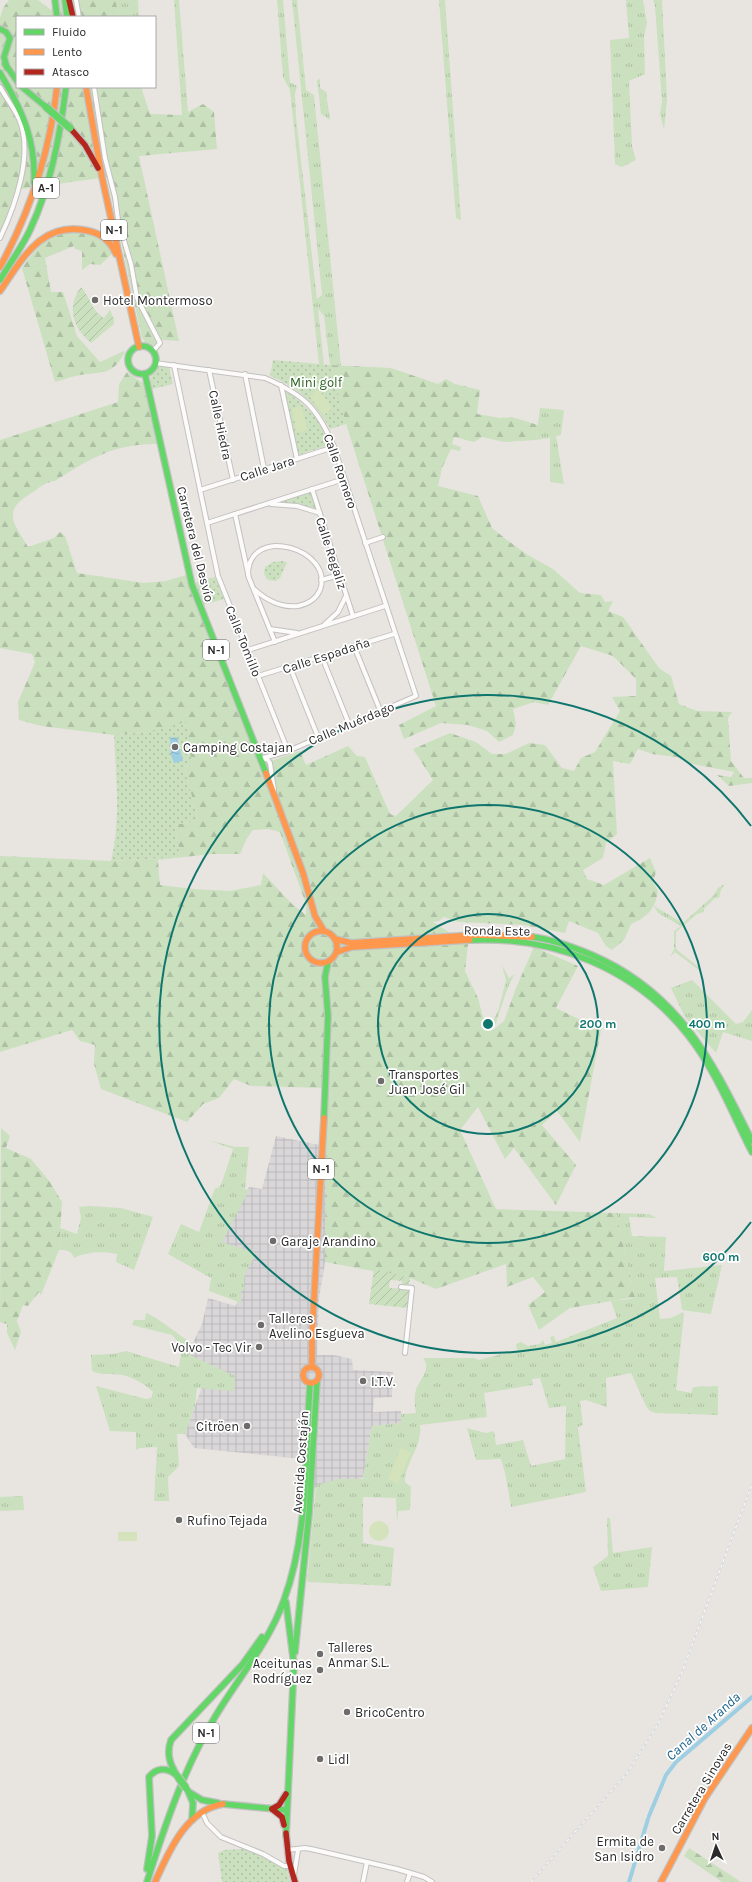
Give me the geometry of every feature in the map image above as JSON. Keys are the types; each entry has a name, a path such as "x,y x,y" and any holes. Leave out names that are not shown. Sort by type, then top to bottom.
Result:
{"main road":[{"path":"55,0 57,16"},
{"path":"65,0 67,16"},
{"path":"70,0 73,16"},
{"path":"0,29 6,32 10,40 10,44 2,55 7,68 16,80"},
{"path":"0,73 21,110 31,138 35,155 34,182 24,219"},
{"name":"N-1","path":"23,88 70,128 90,152 102,177 139,347"},
{"name":"A-1","path":"0,267 24,219 45,158 57,88"},
{"name":"A-1","path":"0,280 30,230 47,184 58,145 66,88"},
{"path":"86,88 102,177"},
{"path":"0,291 22,260 38,241 55,231 70,228 91,231 109,241 115,251 125,282"},
{"path":"139,347 147,347 153,351 156,359 152,369 145,374 137,373 132,370 128,360 132,350 139,347"},
{"name":"Carretera del Desvío","path":"145,374 192,586 261,759 303,873 315,916 324,931"},
{"name":"Carretera del Desvío","path":"312,933 315,916"},
{"path":"312,933 324,931"},
{"name":"N-1","path":"324,931 330,933 335,939"},
{"name":"N-1","path":"312,933 306,940 305,949 309,957 316,962 325,977"},
{"name":"Ronda Este","path":"335,939 351,943 485,935 535,937 565,945 605,961 644,985 682,1020 710,1060 752,1141"},
{"path":"335,939 336,952"},
{"name":"Ronda Este","path":"336,952 352,947 503,940 535,943 556,948 603,965 642,990 661,1006 687,1034 706,1063 752,1152"},
{"name":"N-1","path":"312,1367 328,1032 325,977 328,962 336,952"},
{"path":"316,962 328,962"},
{"path":"312,1367 319,1372 314,1382 304,1381 303,1374 305,1369 312,1367"},
{"name":"Avenida Costaján","path":"303,1543 314,1382"},
{"path":"294,1665 293,1649 286,1621 287,1591 303,1543"},
{"path":"295,1880 287,1850 286,1810 294,1665 303,1543"},
{"name":"N-1","path":"223,1804 202,1800 188,1790 172,1769 168,1757 171,1740 248,1657 262,1637 287,1591"},
{"name":"N-1","path":"147,1882 170,1812 188,1768 215,1717 263,1644 278,1615 287,1591"},
{"name":"Carretera Sinovas","path":"661,1882 705,1798 752,1728"},
{"path":"144,1882 152,1836 149,1777 154,1772 166,1769 172,1771 178,1777"},
{"name":"N-1","path":"188,1790 192,1803 192,1820"},
{"path":"272,1809 279,1805 287,1790"},
{"path":"155,1882 167,1857 192,1820 210,1807 223,1804 286,1810"},
{"path":"272,1809 282,1817 286,1836"}],"street":[{"path":"76,0 79,16"},
{"path":"0,87 19,120 24,150 19,185 0,238"},
{"path":"94,88 105,158 115,197 118,220 131,264 138,298 160,343 153,351"},
{"name":"Calle Romero","path":"155,363 245,374 265,378 281,385 305,400 324,423 334,447 394,634 416,696"},
{"name":"Calle Tomillo","path":"174,365 218,576 288,751"},
{"name":"Calle Hiedra","path":"209,370 233,480"},
{"path":"245,374 264,469"},
{"path":"281,385 297,459"},
{"name":"Calle Jara","path":"200,490 334,447"},
{"path":"207,523 344,479"},
{"name":"Calle Regaliz","path":"312,489 353,616"},
{"path":"266,503 297,506 320,513"},
{"path":"235,514 248,575 275,642"},
{"path":"365,543 382,537"},
{"path":"248,575 249,564 258,552 267,548 280,546 295,550 309,557 317,566 321,580 320,588 316,597 307,603 295,606 285,606 272,601 254,589"},
{"path":"321,580 340,575"},
{"path":"320,627 338,612 346,596"},
{"path":"248,650 385,606"},
{"path":"270,629 303,633"},
{"name":"Calle Espadaña","path":"258,676 394,634"},
{"path":"354,646 380,710"},
{"path":"322,657 349,724"},
{"path":"290,667 318,737"},
{"name":"Calle Muérdago","path":"261,759 288,751 380,710 416,696"},
{"path":"401,1287 412,1288 405,1353"},
{"path":"202,1812 207,1823 221,1837 263,1854 286,1866 291,1866"},
{"path":"287,1850 298,1850 305,1848 410,1873 432,1882"},
{"path":"295,1880 298,1850"},
{"path":"363,1882 367,1862"},
{"path":"407,1882 410,1873"}],"shaded area":[{"path":"276,1136 329,1147 333,1214 319,1299 317,1355 334,1355 352,1359 353,1370 393,1372 392,1397 374,1398 373,1412 401,1411 402,1423 372,1426 363,1478 315,1488 300,1489 302,1459 194,1448 185,1434 209,1367 187,1355 202,1324 208,1298 236,1306 250,1256 219,1245 249,1187 262,1189"}],"green space":[{"path":"9,0 38,0 51,10 55,0 115,0 120,16 16,16 16,88 141,88 150,114 182,115 203,104 214,112 217,149 139,156 179,341 162,340 152,346 146,343 142,338 107,177 15,190 0,237 0,18 3,8"},
{"path":"115,0 138,0 139,16 120,16"},
{"path":"174,0 179,0 188,112 182,115"},
{"path":"277,0 283,0 290,82 297,86 295,94 296,117 317,299 322,295 292,0 297,0 306,90 314,95 341,366 330,365 324,316 318,309 324,365 319,364 290,90 283,77"},
{"path":"439,0 445,0 461,220 456,218"},
{"path":"626,0 643,0 647,23 644,36 645,74 629,81 632,146 636,160 622,167 615,164 610,40 629,38"},
{"path":"653,0 662,0 667,99 664,130 660,114 662,101 655,6"},
{"path":"320,79 320,88 326,92 330,120 321,114 317,80"},
{"path":"71,232 95,237 105,243 113,253 100,265 90,264 82,270 82,251 75,249 74,246 45,258 51,292 63,292 77,336 100,362 124,351 125,352 117,364 110,370 100,373 79,375 55,382 22,268 32,254 43,244 55,236"},
{"path":"81,287 99,315 104,318 110,310 114,319 114,324 91,343 80,331 74,317 74,302"},
{"name":"Mini golf","path":"273,360 330,365 346,424 330,429 319,411 305,397 289,385 270,376"},
{"path":"162,365 169,368 173,384 152,389 152,370 157,366"},
{"path":"330,365 391,368 438,384 446,379 455,384 480,390 477,414 500,418 512,417 538,425 536,440 504,442 482,437 474,442 454,437 452,444 461,447 460,451 451,449 442,468 438,486 478,496 492,528 507,540 528,555 553,569 580,593 601,595 605,602 613,601 608,611 623,617 659,668 671,676 679,704 697,711 732,712 728,718 731,761 744,778 752,778 752,783 729,786 717,775 731,777 734,772 693,764 676,757 652,754 638,749 630,764 613,761 617,834 606,843 603,858 583,870 587,879 604,885 650,858 656,872 653,882 658,891 655,903 650,912 631,924 624,940 612,950 606,946 598,933 569,921 565,933 524,925 459,922 444,917 439,921 433,922 468,944 465,971 478,998 483,1017 493,1030 504,1021 516,988 534,947 578,966 556,1008 601,1030 580,1142 557,1111 542,1125 576,1165 556,1205 514,1148 505,1159 478,1107 460,1130 496,1209 616,1213 635,1297 570,1308 539,1330 528,1305 545,1292 533,1277 507,1287 506,1264 436,1289 410,1278 325,1262 327,1026 323,1052 323,1088 251,1086 234,1079 219,1098 203,1104 187,1122 101,1089 94,1064 95,1045 80,1041 72,1030 0,1052 0,856 111,861 180,857 175,825 198,820 184,767 192,765 146,732 114,735 41,726 19,720 18,702 35,662 32,654 0,648 0,440 118,402 119,384 127,372 143,383 160,444 144,444 116,449 80,465 55,481 43,485 23,499 13,511 13,517 18,530 28,547 54,538 60,532 65,536 77,573 144,583 166,581 189,574 265,763 300,751 306,765 348,746 357,756 365,757 390,814 396,816 433,780 413,749 450,733 476,742 492,754 506,754 529,743 545,745 562,768 574,771 581,758 595,752 620,711 612,697 636,696 636,679 613,656 581,646 548,705 534,702 513,709 516,724 513,735 499,742 487,731 468,725 441,723 404,739 399,725 436,706 340,405","holes":["268,829 280,832 306,904 306,915 292,904 263,873 261,885 230,891 160,885 158,860 211,854 240,854 246,840 253,830"]},
{"path":"317,389 324,396 332,409 324,415 310,397"},
{"path":"284,390 306,407 318,421 327,437 329,445 298,455"},
{"path":"301,406 308,430 297,433 292,409"},
{"path":"540,408 564,410 561,435 556,436 564,484 550,482 550,438 536,440"},
{"path":"311,490 316,511 280,502 280,501"},
{"path":"273,562 287,562 280,578 276,581 268,580 264,574 265,567"},
{"path":"215,577 224,599 203,605 195,583"},
{"name":"Camping Costajan","path":"186,722 192,765 184,767 198,820 175,825 180,857 111,861 117,814 114,735 146,732"},
{"path":"725,884 721,890 719,898 715,898 704,909 704,912 697,914 676,932 676,949 701,969 700,971 675,952 670,957 674,949 674,931 681,926 658,913 654,906 683,923 713,896 718,888"},
{"path":"502,965 509,978 515,974 506,992 495,1025 491,1024 498,1011 506,980"},
{"path":"692,980 736,1024 743,1022 752,1010 752,1041 723,1032 716,1053 685,1017 671,988"},
{"path":"1,1128 10,1136 6,1148 31,1159 50,1182 62,1202 59,1250 41,1295 39,1292 28,1306 23,1305 17,1321 21,1332 15,1350 7,1333 7,1324 0,1322"},
{"path":"208,1140 235,1147 249,1147 245,1189 249,1190 222,1242 256,1253 244,1276 244,1290 241,1290 241,1303 209,1291 211,1278 168,1254 181,1224 199,1232 215,1188 218,1188 221,1185 233,1149"},
{"path":"89,1206 121,1208 153,1217 134,1270 116,1262 117,1254 84,1254 74,1258 68,1251 59,1250 60,1228 77,1234 81,1218 79,1207"},
{"path":"616,1213 649,1214 657,1218 629,1217 632,1236 666,1237 664,1271 722,1265 711,1314 682,1310 677,1277 655,1278 660,1319 671,1318 683,1312 684,1314 676,1390 691,1393 693,1387 718,1386 718,1415 655,1413 650,1411 646,1406 631,1373 606,1378 607,1407 586,1400 580,1401 583,1425 578,1427 586,1492 511,1507 501,1459 476,1460 467,1428 486,1433 494,1431 496,1445 523,1440 531,1466 565,1459 566,1406 549,1408 540,1378 532,1379 533,1385 484,1393 487,1417 420,1425 419,1440 408,1468 405,1482 411,1487 410,1510 398,1511 397,1524 396,1498 363,1497 363,1543 394,1548 391,1586 307,1582 316,1485 340,1479 363,1479 372,1426 401,1423 401,1414 416,1413 416,1389 426,1367 426,1363 423,1358 474,1358 479,1360 517,1350 516,1344 521,1342 528,1346 540,1344 543,1340 545,1345 552,1343 550,1337 554,1336 556,1342 617,1318 611,1301 635,1297"},
{"path":"374,1269 410,1278 409,1286 402,1285 402,1281 390,1280 389,1288 409,1289 408,1308 369,1304"},
{"path":"146,1313 193,1344 190,1355 235,1376 234,1391 197,1388 195,1405 185,1434 177,1434 179,1466 168,1477 169,1501 154,1501 157,1447 140,1448 136,1450 136,1432 110,1431 96,1386 146,1399 151,1398 153,1392 140,1382 127,1376 92,1371 91,1355 113,1354 126,1351 179,1367 182,1347 172,1335 132,1325 134,1320 145,1320"},
{"path":"401,1448 411,1452 398,1483 388,1479"},
{"path":"23,1496 24,1510 0,1511 0,1497"},
{"path":"607,1518 610,1518 613,1553 652,1547 648,1587 601,1591 593,1567 608,1556"},
{"path":"379,1521 386,1524 389,1531 386,1538 379,1541 372,1538 369,1531 372,1524"},
{"path":"118,1532 137,1532 137,1541 118,1541"},
{"path":"689,1848 741,1882 722,1882 684,1856"},
{"path":"245,1849 262,1855 287,1870 290,1882 222,1882 218,1853 224,1850"}],"water":[{"name":"Camping Costajan","path":"177,737 183,761 174,763 171,755 170,738"}],"waterway":[{"name":"Canal de Aranda","path":"649,1816 666,1775 676,1762 752,1697"},
{"name":"Canal de Aranda","path":"629,1882 648,1819"}],"railway":[{"path":"531,1882 628,1772 658,1724 682,1672 752,1484"}],"traffic: fast":[{"path":"55,0 57,16"},
{"path":"65,0 67,16"},
{"path":"0,29 6,32 10,38 4,57 7,68"},
{"path":"5,64 16,80"},
{"path":"0,73 15,100 26,126 33,153 34,183"},
{"path":"23,88 46,107"},
{"path":"0,280 27,236 44,196 58,142 66,88"},
{"path":"46,107 70,128"},
{"path":"142,346 152,350 156,360 152,370 142,374 132,370 128,360 132,350 142,346"},
{"path":"145,374 192,585 266,773"},
{"path":"532,937 555,941 592,955 622,971 648,989 671,1009 690,1032 707,1057 752,1141"},
{"path":"470,940 501,940 532,944 562,951 591,961 618,974 643,991 667,1012 698,1048 723,1092 752,1152"},
{"path":"324,1118 328,1016 325,977 328,962"},
{"path":"295,1652 309,1514 317,1381"},
{"path":"147,1882 168,1818 194,1756 215,1717 262,1646 278,1616 284,1600 298,1548 302,1520 310,1384"},
{"path":"286,1602 294,1665"},
{"path":"178,1777 173,1768 169,1755 171,1740 242,1665 262,1637"},
{"path":"286,1836 294,1663"},
{"path":"147,1869 152,1836 149,1777 158,1770 168,1770 175,1774"},
{"path":"178,1777 186,1788"},
{"path":"188,1791 193,1803 192,1820"},
{"path":"189,1792 202,1800 218,1803"},
{"path":"223,1804 286,1810"}],"traffic: slow":[{"path":"0,267 21,224 38,180 50,135 57,88"},
{"path":"86,88 102,177 139,347"},
{"path":"0,291 17,266 36,244 46,236 58,231 73,229 94,232 106,239 116,254"},
{"path":"266,773 303,873 315,916 324,931"},
{"path":"318,931 324,931 334,938 337,947 336,953 330,960 324,963 318,963 308,956 305,950 305,944 312,934 318,931"},
{"path":"335,939 351,943 474,935 532,937"},
{"path":"337,952 352,947 470,940"},
{"path":"312,1367 312,1335 324,1118"},
{"path":"308,1367 314,1367 319,1372 319,1375 317,1381 314,1383 308,1383 303,1378 303,1372 308,1367"},
{"path":"661,1882 705,1798 752,1728"},
{"path":"155,1882 173,1845 189,1823 199,1814 210,1808 223,1804"}],"traffic: jam":[{"path":"69,0 73,16"},
{"path":"70,128 85,145 98,168"},
{"path":"272,1809 279,1805 286,1794"},
{"path":"272,1809 282,1817 284,1825"},
{"path":"286,1833 289,1861 295,1882"}],"place":[{"name":"Hotel Montermoso","path":"95,300"},
{"name":"Camping Costajan","path":"175,747"},
{"name":"Transportes Juan José Gil","path":"381,1081"},
{"name":"Garaje Arandino","path":"273,1241"},
{"name":"Talleres Avelino Esgueva","path":"261,1325"},
{"name":"Volvo - Tec Vir","path":"259,1347"},
{"name":"I.T.V.","path":"363,1381"},
{"name":"Citröen","path":"247,1426"},
{"name":"Rufino Tejada","path":"179,1520"},
{"name":"Talleres Anmar S.L.","path":"320,1654"},
{"name":"Aceitunas Rodríguez","path":"320,1670"},
{"name":"BricoCentro","path":"347,1712"},
{"name":"Lidl","path":"320,1759"},
{"name":"Ermita de San Isidro","path":"662,1848"}]}
